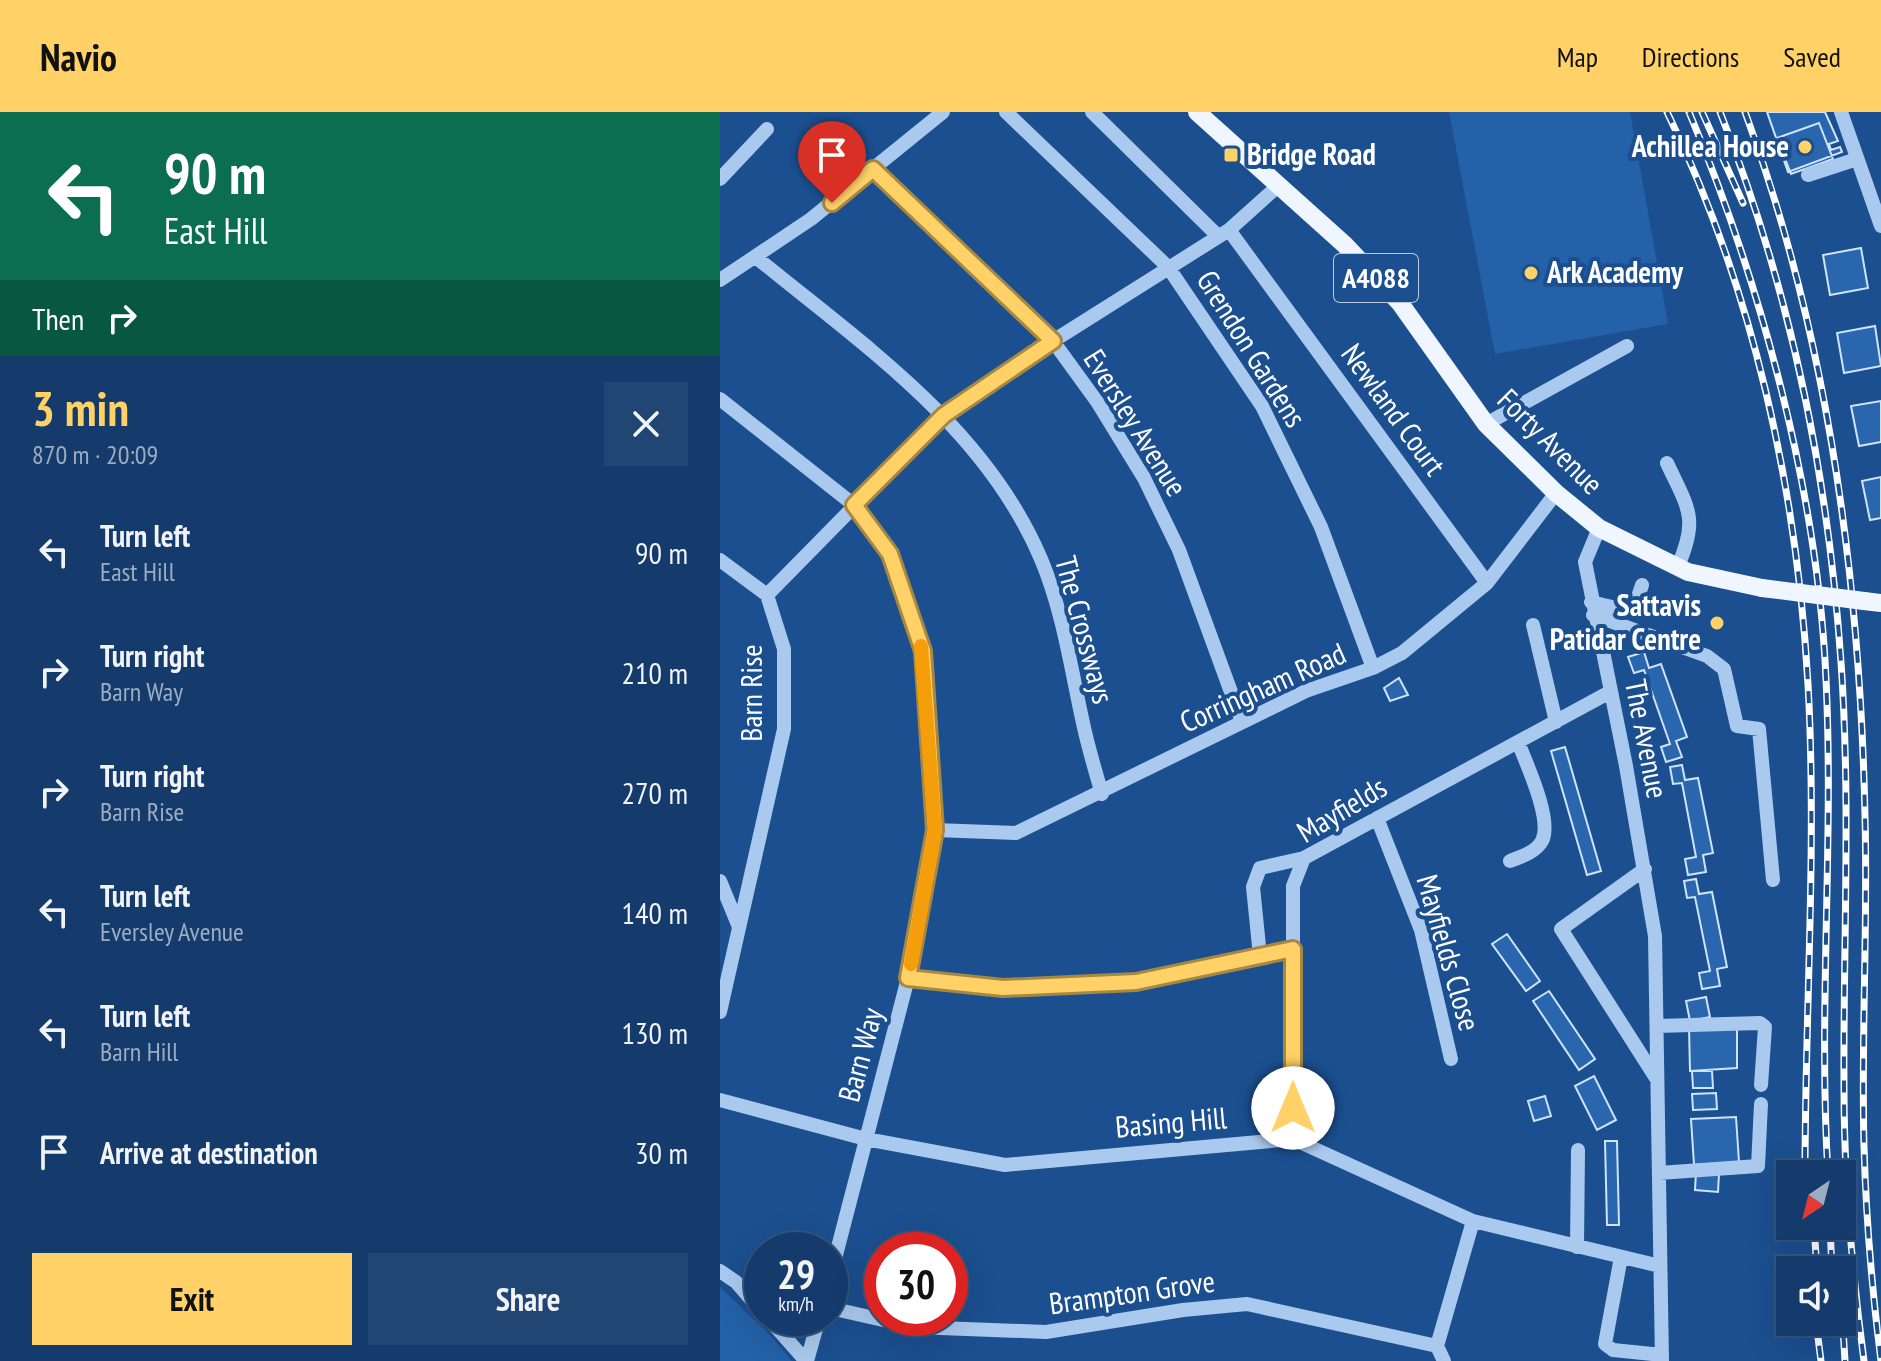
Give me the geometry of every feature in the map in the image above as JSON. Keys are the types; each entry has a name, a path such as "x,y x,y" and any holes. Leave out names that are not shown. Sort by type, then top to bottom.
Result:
{"main road":[{"name":"Forty Avenue","path":"1197,112 1345,245 1400,303 1486,424 1556,493 1599,528 1688,572 1762,588 1873,602"}],"street":[{"path":"720,280 811,219 943,112"},
{"name":"Grendon Gardens","path":"1006,112 1168,267 1262,406 1321,527 1373,668"},
{"name":"Newland Court","path":"1092,112 1224,233 1487,583"},
{"path":"1841,112 1881,226"},
{"path":"720,179 767,129"},
{"path":"1808,175 1857,159"},
{"name":"Eversley Avenue","path":"873,169 1053,341 1098,403 1144,478 1179,550 1242,722"},
{"path":"720,560 767,595 944,415 1053,341 1224,233 1279,185"},
{"name":"The Crossways","path":"757,258 847,329 944,415 998,483 1041,559 1066,643 1102,794"},
{"path":"1486,424 1627,346"},
{"name":"Barn Way","path":"720,399 854,505 890,554 923,651 935,830 908,978 842,1232"},
{"path":"1667,463 1690,516 1690,532 1678,566"},
{"name":"Corringham Road","path":"935,830 1016,833 1102,794 1306,691 1373,668 1402,653 1487,583 1556,493"},
{"name":"The Avenue","path":"1599,528 1585,562 1645,869 1655,936 1662,1358"},
{"path":"1592,608 1633,612 1642,585"},
{"name":"Barn Rise","path":"720,1012 784,729 784,649 767,595"},
{"path":"1592,608 1707,656 1724,669 1737,726 1759,729 1773,880"},
{"path":"1533,625 1556,722"},
{"name":"Mayfields","path":"1293,1139 1293,886 1304,858 1610,692"},
{"path":"1510,861 1536,849 1545,830 1540,804 1518,742"},
{"name":"Mayfields Close","path":"1377,818 1421,930 1451,1059"},
{"path":"1260,956 1253,887 1260,868 1304,858"},
{"path":"1645,869 1561,929 1657,1080"},
{"path":"720,881 739,927"},
{"path":"908,978 1003,988 1136,982 1293,949"},
{"path":"1657,1026 1760,1023 1765,1027 1761,1085"},
{"name":"Basing Hill","path":"720,1100 866,1139 1005,1165 1293,1139 1473,1221 1660,1266"},
{"path":"1659,1173 1758,1166 1761,1104"},
{"path":"1577,1247 1578,1150"},
{"path":"1444,1361 1437,1346 1473,1221"},
{"path":"1621,1257 1605,1344 1613,1350 1662,1358"},
{"path":"720,1271 744,1291"},
{"name":"Brampton Grove","path":"848,1312 914,1327 1046,1332 1183,1310 1247,1304 1437,1346"},
{"path":"784,1336 806,1361"},
{"path":"806,1361 814,1336"}],"shaded area":[{"path":"1449,112 1630,112 1668,324 1495,354"},
{"path":"720,1287 744,1310 744,1336 771,1336 792,1361 720,1361"}],"building":[{"path":"1767,112 1825,112 1838,141 1829,144 1831,150 1840,147 1842,152 1788,172"},
{"name":"Achillea House","path":"1819,123 1833,159 1791,174 1777,138"},
{"path":"1861,248 1868,288 1830,295 1823,255"},
{"path":"1875,326 1881,366 1844,373 1837,333"},
{"path":"1881,401 1881,442 1859,446 1851,406"},
{"path":"1881,477 1881,518 1870,520 1862,481"},
{"path":"1644,652 1649,668 1661,664 1687,737 1676,741 1682,757 1666,762 1661,747 1670,744 1644,670 1634,673 1628,657"},
{"path":"1399,678 1408,695 1390,701 1384,688"},
{"path":"1565,747 1601,871 1587,875 1551,751"},
{"path":"1682,765 1685,780 1698,778 1713,853 1703,855 1706,872 1688,875 1685,859 1696,857 1682,783 1673,784 1670,767"},
{"path":"1696,879 1699,894 1712,892 1727,967 1717,969 1720,986 1702,989 1699,973 1710,971 1695,897 1687,898 1684,881"},
{"path":"1507,934 1540,981 1526,991 1492,944"},
{"path":"1549,991 1595,1059 1579,1070 1533,1001"},
{"path":"1706,997 1710,1017 1690,1021 1686,1001"},
{"path":"1737,1026 1737,1068 1690,1071 1689,1027"},
{"path":"1692,1071 1712,1071 1713,1088 1693,1088"},
{"path":"1594,1076 1616,1120 1597,1130 1575,1086"},
{"path":"1716,1093 1717,1109 1693,1110 1692,1094"},
{"path":"1545,1096 1551,1116 1534,1121 1528,1101"},
{"path":"1736,1117 1739,1162 1694,1165 1691,1119"},
{"path":"1605,1141 1617,1141 1619,1225 1607,1225"},
{"path":"1696,1172 1719,1174 1718,1192 1695,1190"}],"railway":[{"path":"1667,112 1724,248 1747,319 1766,391 1793,537 1808,684 1810,745 1811,868 1805,1160"},
{"path":"1689,112 1740,247 1782,390 1798,463 1821,609 1828,741 1825,1050 1827,1160"},
{"path":"1702,112 1743,203"},
{"path":"1720,112 1745,178 1786,314 1815,452 1835,592 1846,769 1845,1156 1852,1259 1864,1361"},
{"path":"1745,112 1774,197 1798,283 1818,370 1847,548 1856,637 1865,816 1865,1173 1881,1361"},
{"path":"1815,1240 1816,1256"},
{"path":"1831,1240 1831,1256"},
{"path":"1818,1336 1821,1361"},
{"path":"1843,1336 1845,1361"}],"slow traffic":[{"path":"911,964 935,830 921,646"}],"place":[{"name":"Achillea House","path":"1805,147"},
{"name":"Bridge Road","path":"1231,155"},
{"name":"Ark Academy","path":"1531,273"},
{"name":"Sattavis Patidar Centre","path":"1717,623"}],"route":[{"path":"832,203 873,169 1053,341 944,415 854,505 890,554 923,651 935,830 908,978 1003,988 1136,982 1293,949 1293,1108"}]}
